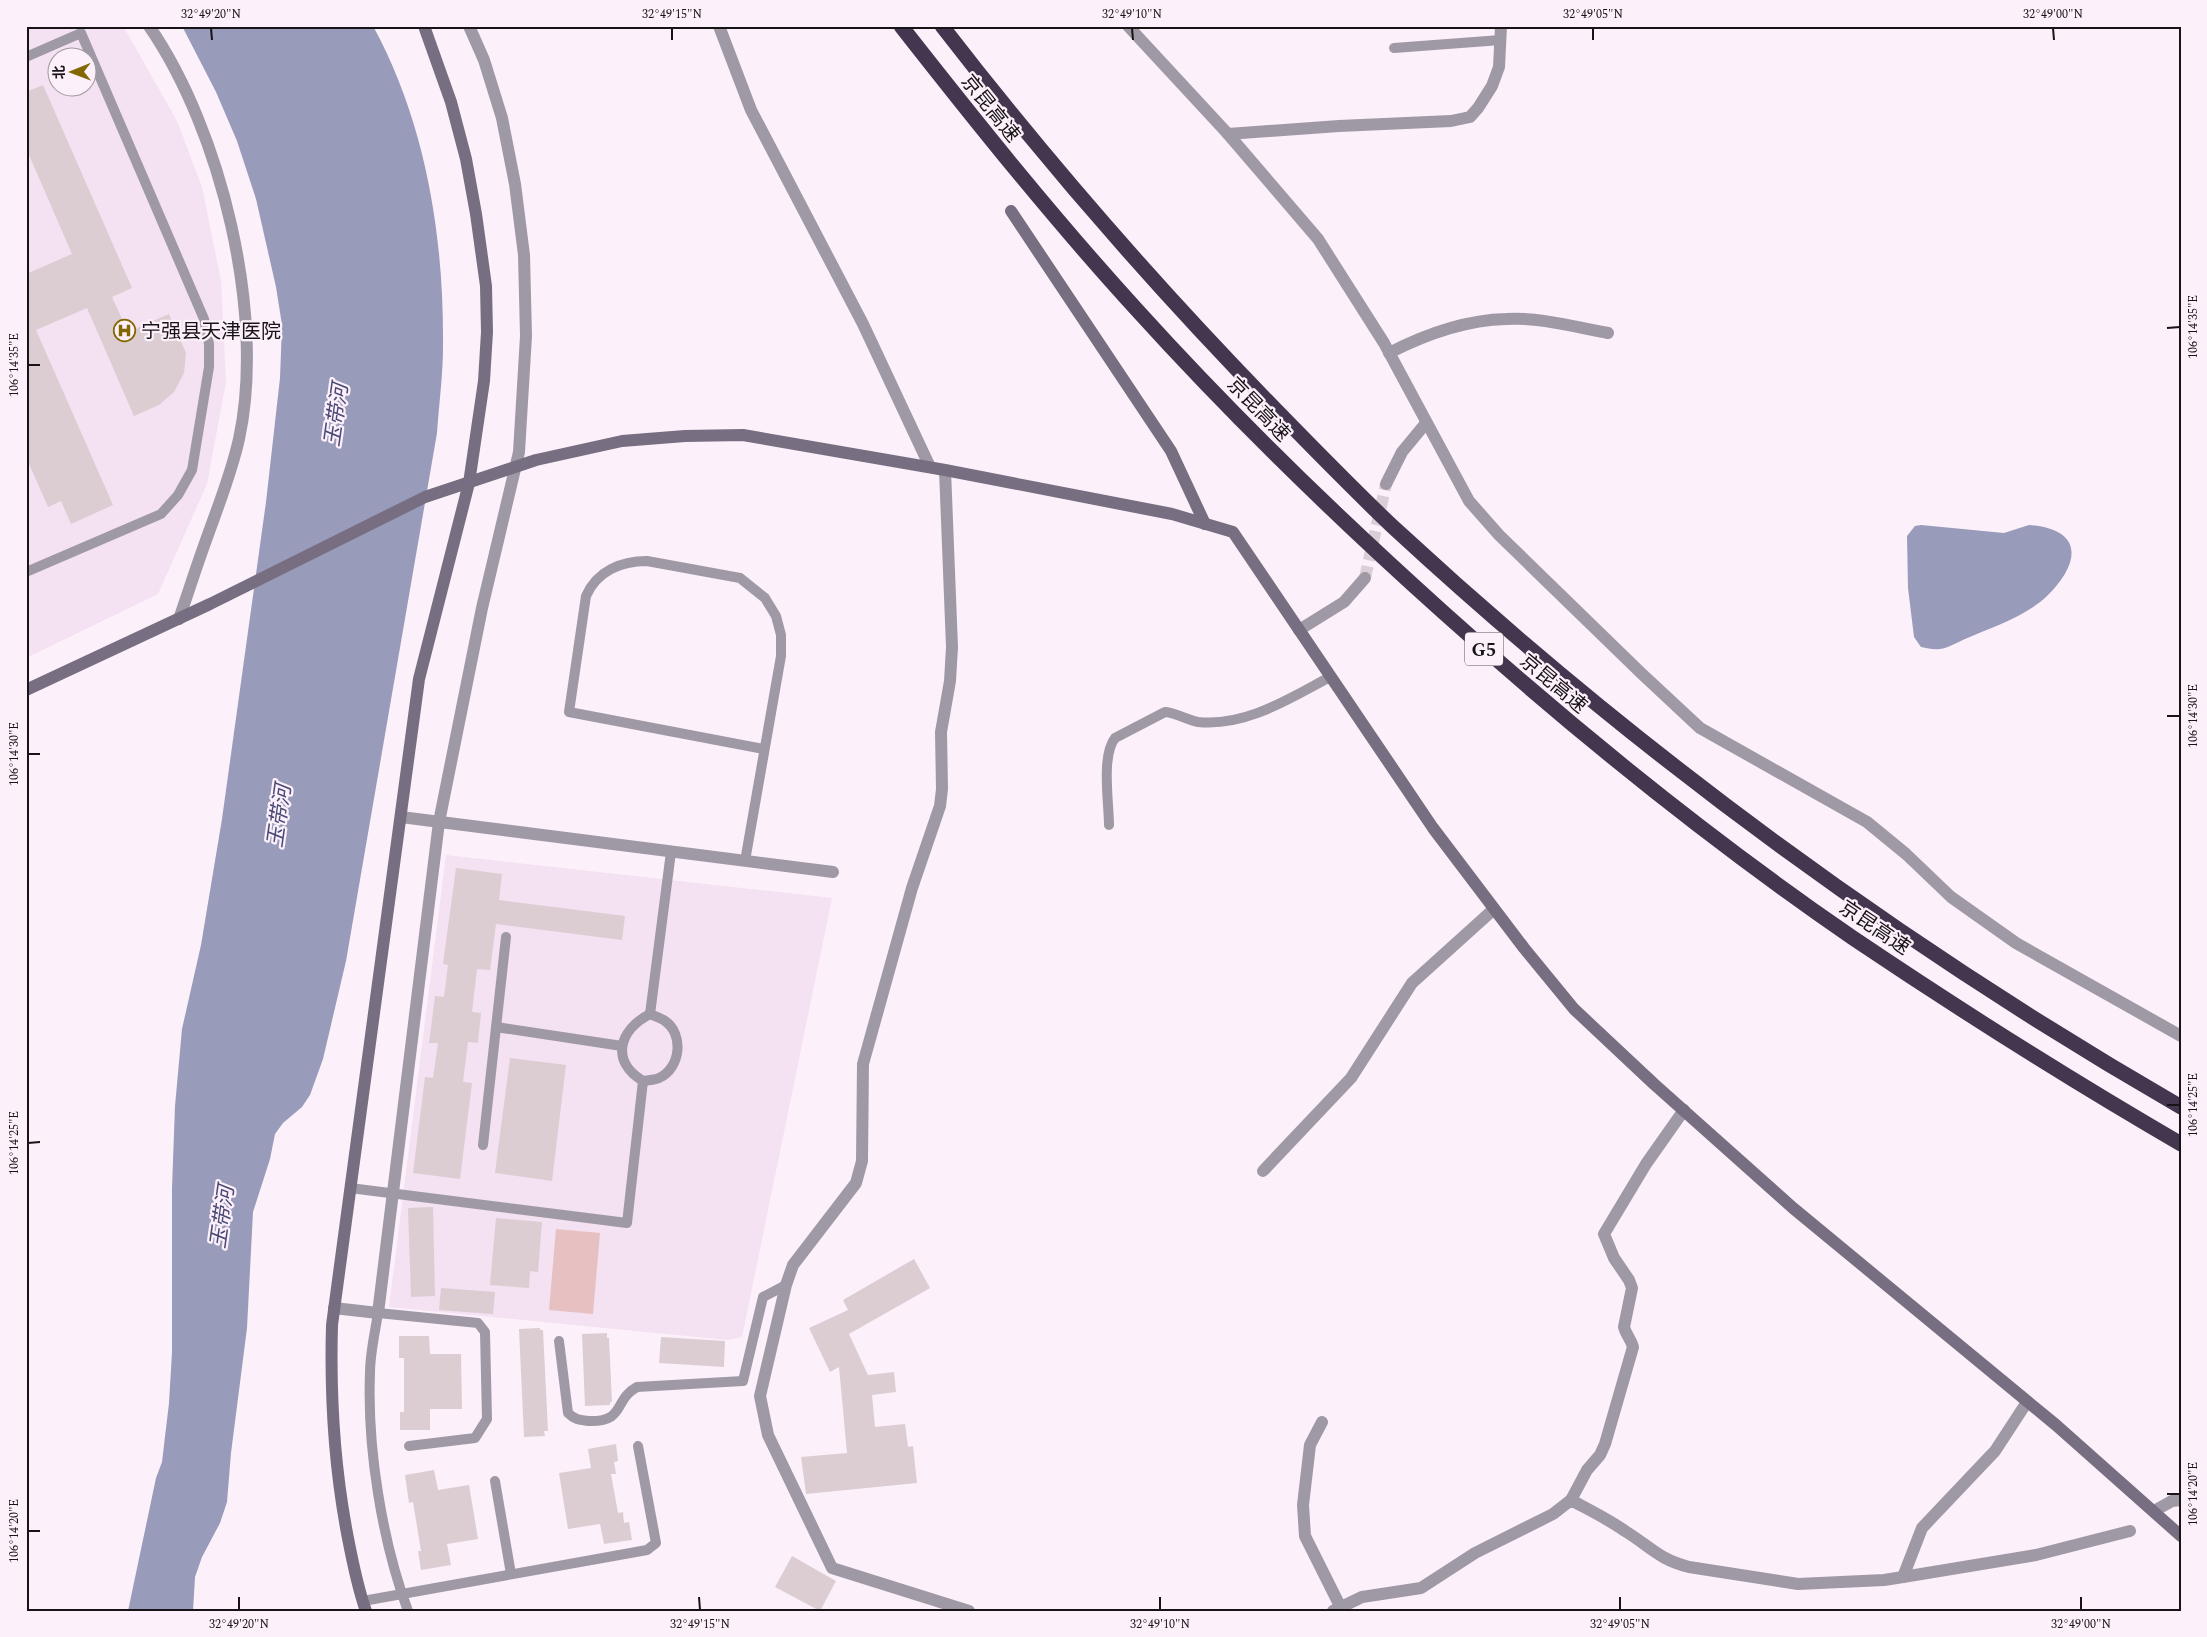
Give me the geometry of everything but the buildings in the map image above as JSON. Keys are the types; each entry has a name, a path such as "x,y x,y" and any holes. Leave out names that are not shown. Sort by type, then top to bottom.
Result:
{"highway":[{"name":"京昆高速","path":"900,26 985,133 1061,224 1190,366 1303,482 1370,547 1511,673 1680,810 1852,936 1976,1019 2105,1100 2181,1144"},
{"name":"京昆高速","path":"942,26 1008,112 1085,204 1199,331 1392,526 1524,643 1699,786 1862,905 1992,992 2181,1107"}],"street":[{"path":"149,26 183,85 208,145 230,224 238,260 244,305 246,363 239,438 221,499 179,619"},
{"path":"364,1606 343,1515 334,1448 331,1372 334,1308 420,679 469,482 484,381 487,332 486,286 466,159 451,102 424,26"},
{"path":"334,1308 378,1313 438,822 482,608 519,452 526,336 524,254 515,184 502,118 484,60 469,26"},
{"path":"718,26 751,110 863,324 930,467"},
{"path":"1128,26 1228,134 1318,239 1389,353 1469,501 1487,522 1634,666 1700,728 1867,822 1906,854 1951,897 1989,925 2016,943 2181,1036"},
{"path":"1228,134 1464,119 1470,117 1492,86 1499,67 1501,26"},
{"path":"1011,211 1171,451 1206,524"},
{"path":"1389,353 1416,339 1464,326 1505,319 1536,320 1608,333"},
{"path":"1386,484 1402,452 1426,423"},
{"path":"26,690 179,619 425,497 536,460 622,441 685,436 743,435 930,467 1172,514 1234,532 1298,630 1433,828 1524,948 1574,1008 1793,1208 2027,1402 2181,1536"},
{"path":"945,470 952,646 950,681 941,732 942,789 940,806 912,888 862,1064 862,1161 860,1172 852,1187 796,1260 786,1285 760,1396 768,1435 832,1568 969,1611"},
{"path":"1298,630 1344,602 1365,578"},
{"path":"401,817 833,872"},
{"path":"1263,1171 1351,1078 1412,983 1494,909"},
{"path":"1322,1422 1310,1444 1302,1505 1305,1536 1337,1609 1362,1597 1421,1588 1475,1553 1553,1514 1571,1500 1587,1470 1600,1455 1606,1444 1633,1347 1632,1339 1624,1326 1632,1288 1629,1280 1614,1258 1604,1234 1646,1164 1684,1110"},
{"path":"1903,1577 1922,1528 1995,1451 2027,1402"},
{"path":"1571,1500 1625,1531 1656,1555 1672,1562 1689,1567 1798,1584 1884,1580 1903,1577 2036,1555 2130,1531"},
{"path":"2154,1511 2172,1501 2181,1500"}],"lane":[{"path":"26,57 81,33 204,319 209,344 210,367 192,470 178,495 167,508 161,514 26,572"},
{"path":"1394,48 1501,40"},
{"path":"745,861 781,656 781,635 776,616 764,598 740,578 647,561 622,564 595,579 586,596 569,712 764,749"},
{"path":"1109,825 1107,755 1115,738 1165,712 1196,722 1215,722 1266,710 1330,677"},
{"path":"650,1014 671,852"},
{"path":"483,1145 506,937"},
{"path":"650,1014 665,1021 675,1034 678,1050 673,1066 660,1077 643,1081 631,1073 624,1061 622,1046 626,1032 636,1021 650,1014"},
{"path":"496,1027 622,1046"},
{"path":"350,1188 627,1223 643,1081"},
{"path":"559,1341 568,1413 579,1420 602,1421 614,1415 632,1390 637,1387 743,1381 764,1297 786,1285"},
{"path":"408,1611 391,1558 372,1444 370,1372 378,1313 478,1323 485,1332 487,1419 475,1438 409,1446"},
{"path":"364,1606 401,1594 647,1550 656,1543 638,1446"},
{"path":"495,1481 511,1574"}],"shaded area":[{"name":"宁强县天津医院","path":"26,26 123,26 177,121 202,187 221,281 226,382 207,484 158,594 26,658"},
{"path":"446,855 832,898 742,1337 728,1340 389,1307"},
{"path":"556,1229 600,1233 593,1314 549,1310"}],"water":[{"name":"玉带河","path":"182,26 373,26 391,63 406,102 419,141 428,182 440,264 443,357 437,433 346,961 323,1059 310,1095 302,1107 283,1123 275,1134 270,1159 253,1212 247,1328 231,1453 227,1502 220,1523 202,1557 195,1577 193,1611 128,1611 156,1478 162,1462 169,1403 172,1352 172,1188 175,1106 182,1029 201,945 222,819 266,502 280,378 282,325 276,287 256,199 237,141 216,92"},
{"path":"2029,525 2047,528 2060,533 2068,541 2071,550 2071,561 2058,584 2047,596 2029,610 2008,621 1950,646 1935,649 1921,647 1914,637 1908,588 1907,536 1915,526 2004,533"}],"tunnel":[{"path":"1365,578 1386,484"}],"place":[{"name":"宁强县天津医院","path":"125,331"}]}
